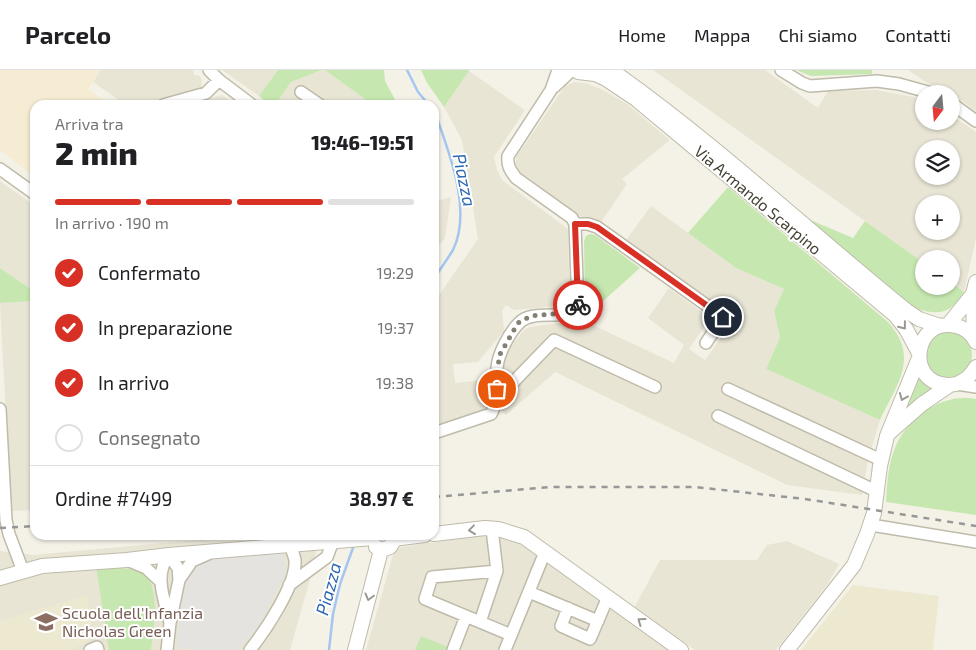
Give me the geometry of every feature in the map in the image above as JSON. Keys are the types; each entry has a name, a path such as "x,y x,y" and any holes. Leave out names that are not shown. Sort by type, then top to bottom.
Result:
{"street":[{"path":"209,70 218,80 245,100"},
{"name":"Via Armando Scarpino","path":"611,70 642,91 683,124 907,311 919,319 960,327 975,341"},
{"path":"781,70 810,86 877,81 915,89"},
{"path":"439,431 488,416 494,411 499,356 518,323 531,316 571,313 578,308 575,224 572,218 516,178 509,170 508,163 508,156 551,90 571,71"},
{"name":"Via Armando Scarpino","path":"571,71 595,74 606,79 636,99 684,138 895,315 906,329 926,374 932,380 953,384"},
{"path":"181,100 206,93 218,80"},
{"path":"301,92 313,100"},
{"path":"960,109 976,121"},
{"path":"0,169 30,190"},
{"path":"575,224 588,224 597,227 723,317 706,343"},
{"path":"787,650 854,565 871,525 881,460 887,436 919,355 920,344 932,330 944,325 974,288"},
{"path":"974,288 975,341"},
{"path":"496,400 554,340 655,387"},
{"path":"887,436 922,404 953,384 965,380 976,367"},
{"path":"953,384 976,387"},
{"path":"728,389 881,460"},
{"path":"0,409 6,520 23,572"},
{"path":"718,416 876,491"},
{"path":"871,525 976,542"},
{"path":"439,533 485,528 524,537 680,650"},
{"path":"480,622 497,571 492,529"},
{"path":"0,578 42,566 347,540"},
{"path":"372,540 381,550"},
{"path":"381,550 390,547 391,540"},
{"path":"289,585 327,557 339,541"},
{"path":"250,650 270,622 289,585 295,558 290,545"},
{"path":"355,650 381,550"},
{"path":"178,580 192,561 215,551"},
{"path":"505,650 545,552"},
{"path":"167,650 178,580 178,568 169,555"},
{"path":"169,555 161,569 160,582 170,623"},
{"path":"127,560 146,568 160,582"},
{"path":"497,571 432,577 425,599 511,635"},
{"path":"529,592 598,621"},
{"path":"568,608 561,626 590,638 608,597"},
{"path":"453,650 466,616"}],"shaded area":[{"path":"0,70 101,70 88,89 103,100 30,100 30,173 0,150"},
{"path":"101,70 193,70 194,75 200,76 202,81 201,87 158,100 119,100 93,82"},
{"path":"222,70 278,70 259,96"},
{"path":"325,70 366,100 278,100 291,82"},
{"path":"653,70 765,70 818,108 828,91 876,90 915,97 915,130 960,130 960,121 976,132 976,238 964,292 960,289 960,250 915,250 915,257"},
{"path":"908,70 976,70 976,111 960,100 960,85 932,85"},
{"path":"469,71 525,110 494,157 497,170 502,180 568,229 570,305 514,310 506,305 502,311 504,331 478,362 453,364 455,383 491,379 492,398 489,411 456,422 439,424 439,295 478,239 462,140 444,107"},
{"path":"575,82 585,83 603,90 627,104 670,140 622,179 627,184 601,222 580,216 519,171 516,165 516,157 565,86"},
{"path":"222,95 229,100 205,100"},
{"path":"0,181 30,202 30,289 0,268"},
{"path":"451,197 445,238 439,246 439,201"},
{"path":"651,206 736,268 784,289 774,311 780,337 766,369 880,420 868,460 862,495 787,485 555,372 506,415 500,409 502,367 506,352 525,329 530,327 582,320 674,363 684,345 648,318 669,288 710,318 689,349 705,360 735,318 626,240"},
{"path":"30,301 30,510 11,511 0,303"},
{"path":"480,536 521,540 671,650 366,650 395,548"},
{"path":"195,540 319,540 290,650 0,650 0,551 33,555"},
{"path":"787,541 839,564 827,585 776,650 695,650 634,608 660,560 757,560 767,545"},
{"path":"283,553 286,573 258,626 238,650 177,648 179,615 186,581 194,567 212,557"},
{"path":"853,585 939,596 933,650 801,650"},
{"name":"Scuola dell'Infanzia Nicholas Green","path":"87,595 92,631 91,637 86,642 70,650 0,650 0,621"}],"green space":[{"path":"278,70 322,70 291,82 278,100 264,100 259,96"},
{"path":"325,70 384,70 385,81 395,100 366,100"},
{"path":"421,70 469,71 444,107 427,83"},
{"path":"796,70 872,70 872,74 811,76"},
{"path":"728,187 888,322 898,335 903,347 902,371 880,420 766,369 780,337 774,311 784,289 736,268 688,233"},
{"path":"808,219 853,238 865,221 915,257 915,295 960,295 960,289 964,292 954,305 943,311 931,312 915,308"},
{"path":"590,234 595,235 640,268 582,320 585,305 584,241 586,236"},
{"path":"0,268 30,289 30,301 0,303"},
{"path":"945,332 953,332 962,336 968,342 972,355 968,368 962,374 953,378 945,378 936,374 930,368 926,359 926,351 930,342 936,336"},
{"path":"916,371 938,386 916,400 901,413"},
{"path":"951,399 976,399 976,515 886,502 887,481 895,448 910,424 924,412 940,403"},
{"path":"96,566 138,571 148,578 152,587 155,608 151,650 109,650"},
{"path":"421,636 453,649 453,650 415,650"}],"waterway":[{"name":"Piazza","path":"407,70 418,92 425,100"},
{"name":"Piazza","path":"439,124 456,180 460,216 458,234 453,250 439,271"},
{"name":"Piazza","path":"329,650 333,614 340,584 354,545"}],"railway":[{"path":"439,497 550,487 695,487 805,499 976,526"},
{"path":"0,528 30,526"}],"way so far":[{"path":"497,389 499,356 518,323 531,316 571,313 578,308 578,305"}],"place":[{"name":"Scuola dell'Infanzia Nicholas Green","path":"46,622"}],"route":[{"path":"578,305 575,224 588,224 597,227 723,317"}]}
